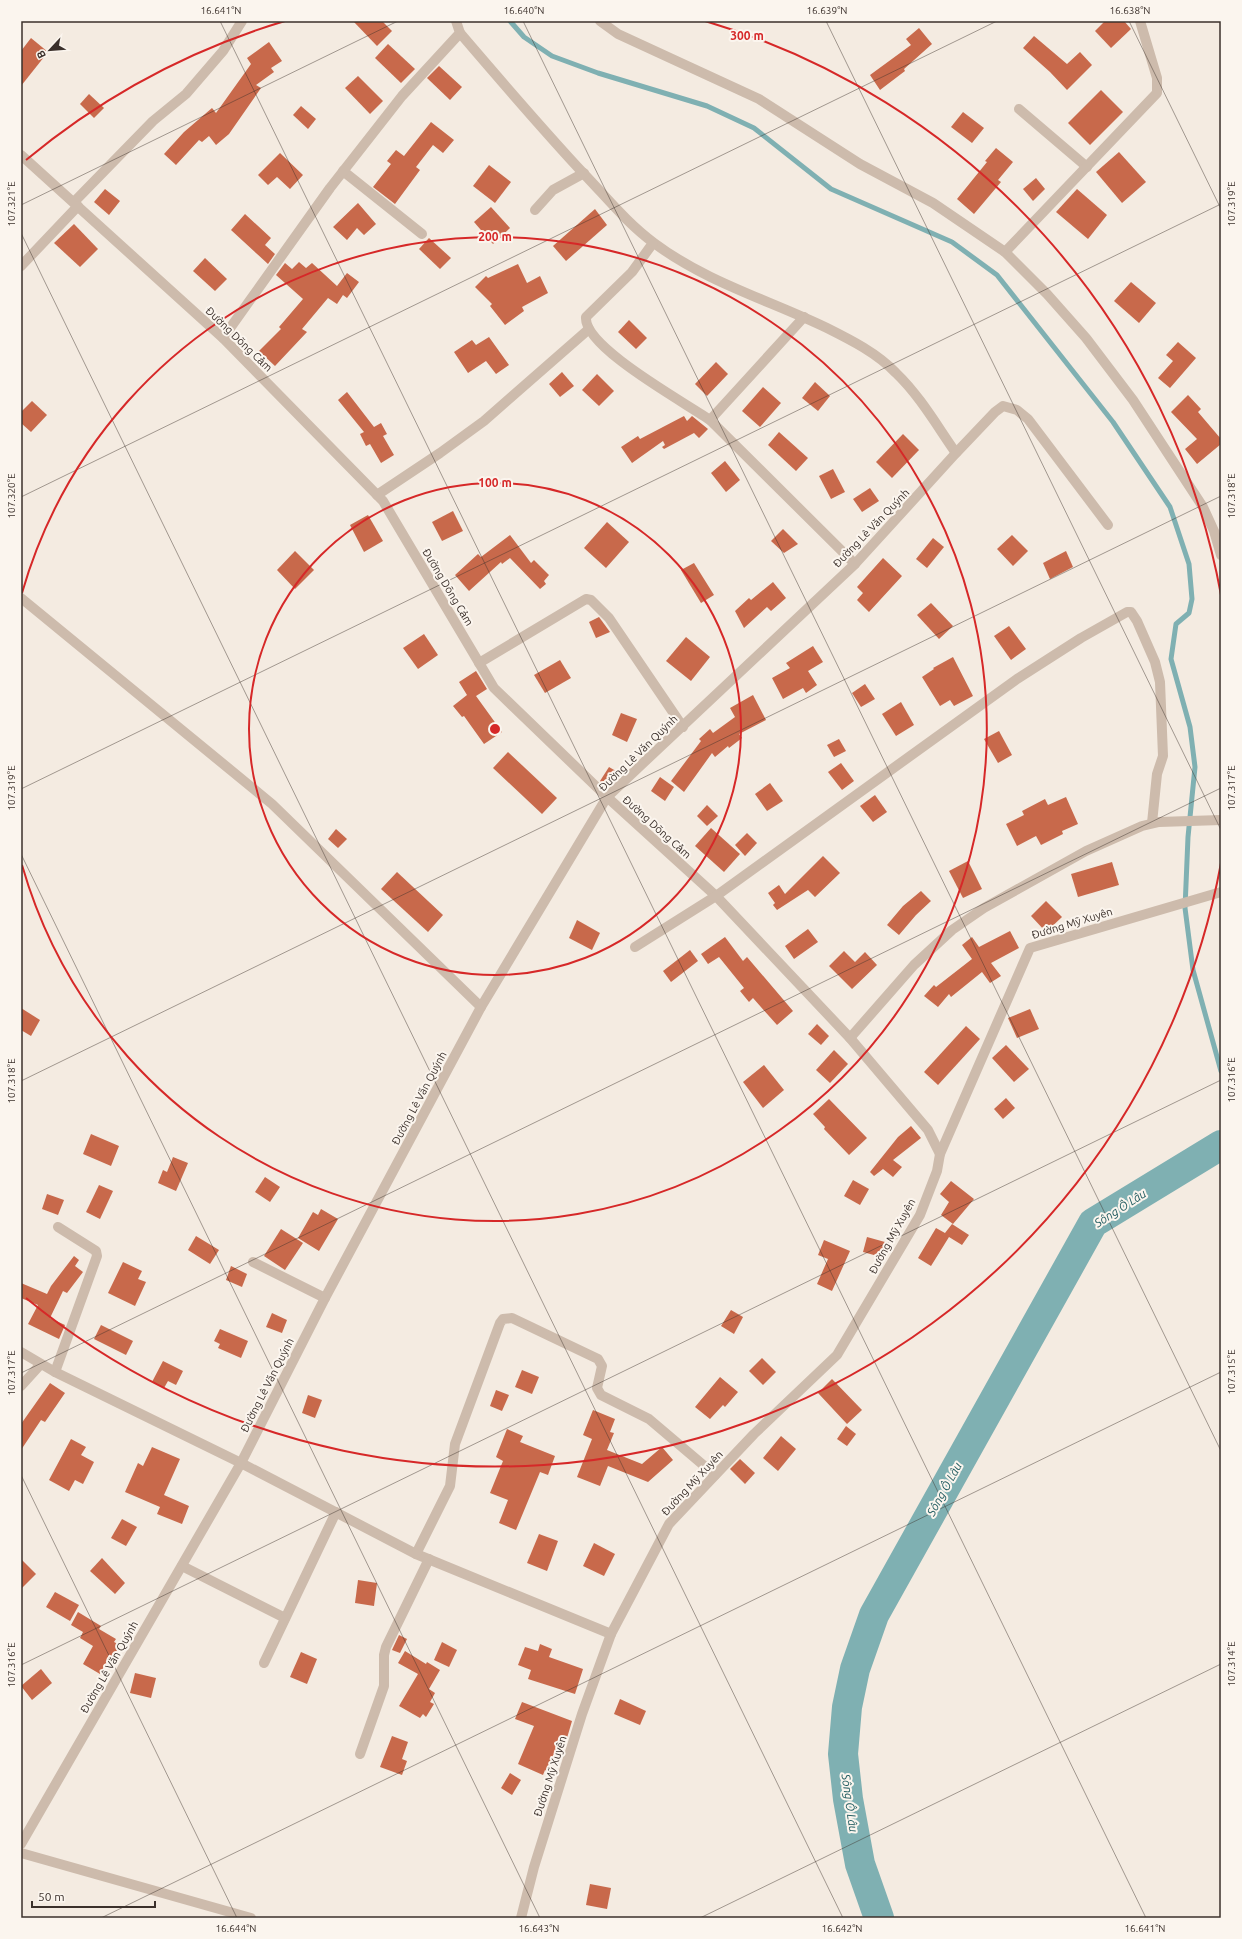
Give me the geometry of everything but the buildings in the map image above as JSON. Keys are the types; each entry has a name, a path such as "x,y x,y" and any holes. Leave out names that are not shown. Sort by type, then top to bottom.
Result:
{"street":[{"path":"21,266 152,121 186,94 223,51 242,21"},
{"path":"456,21 460,33 543,130 628,221 653,243 677,259 717,280 804,317 849,339 875,356 896,372 912,390 956,453"},
{"path":"600,21 618,34 759,99 860,164 933,203 1005,252 1047,294 1086,338 1133,400 1203,507 1214,530 1221,555"},
{"path":"1005,252 1157,93 1157,78 1140,21"},
{"path":"222,338 343,171 402,96 460,33"},
{"path":"1018,109 1087,167"},
{"name":"Đường Dõng Cảm","path":"21,155 222,338 383,501 494,688 607,798 716,896 850,1038"},
{"path":"343,171 422,234"},
{"path":"535,210 553,190 584,173"},
{"path":"653,243 632,272 586,317 585,321 589,329 625,366 710,420 855,564"},
{"path":"710,420 804,317"},
{"path":"377,495 440,453 484,421 589,329"},
{"name":"Đường Lê Văn Quýnh","path":"21,1844 241,1463 325,1298 481,1007 607,798 855,564 956,453 995,412 1003,406 1017,410 1028,419 1108,525"},
{"path":"21,598 272,804 481,1007"},
{"path":"479,663 586,599 591,600 609,618 683,727"},
{"path":"635,948 716,896 1010,684 1081,638 1127,612 1131,612 1137,621 1155,662 1160,682 1164,756 1157,774 1156,822"},
{"path":"940,1154 928,1130 850,1038 914,964 952,930 984,908 1032,880 1124,833 1156,822 1221,820"},
{"name":"Đường Mỹ Xuyên","path":"521,1918 536,1860 582,1714 611,1634 669,1524 754,1434 837,1355 920,1215 937,1171 940,1154 1030,948 1221,892"},
{"path":"55,1372 98,1256 96,1250 58,1227"},
{"path":"253,1262 325,1298"},
{"path":"416,1554 447,1492 451,1479 455,1444 500,1323 507,1318 512,1318 598,1359 602,1366 597,1388 598,1392 649,1419 715,1475"},
{"path":"21,1352 40,1365 241,1463 416,1554 611,1634"},
{"path":"21,1386 40,1365"},
{"path":"264,1663 336,1512"},
{"path":"360,1754 384,1686 384,1655 386,1647 429,1559"},
{"path":"182,1566 285,1618"},
{"path":"21,1853 251,1918"}],"waterway":[{"path":"510,21 524,37 552,56 598,73 707,106 754,128 831,189 952,242 997,275 1113,422 1170,507 1189,564 1192,599 1189,613 1176,624 1171,659 1190,727 1195,767 1188,837 1185,908 1193,970 1221,1071"},
{"name":"Sông Ô Lâu","path":"879,1918 860,1864 848,1799 843,1754 847,1707 855,1669 874,1615 1093,1223 1221,1145"}]}
